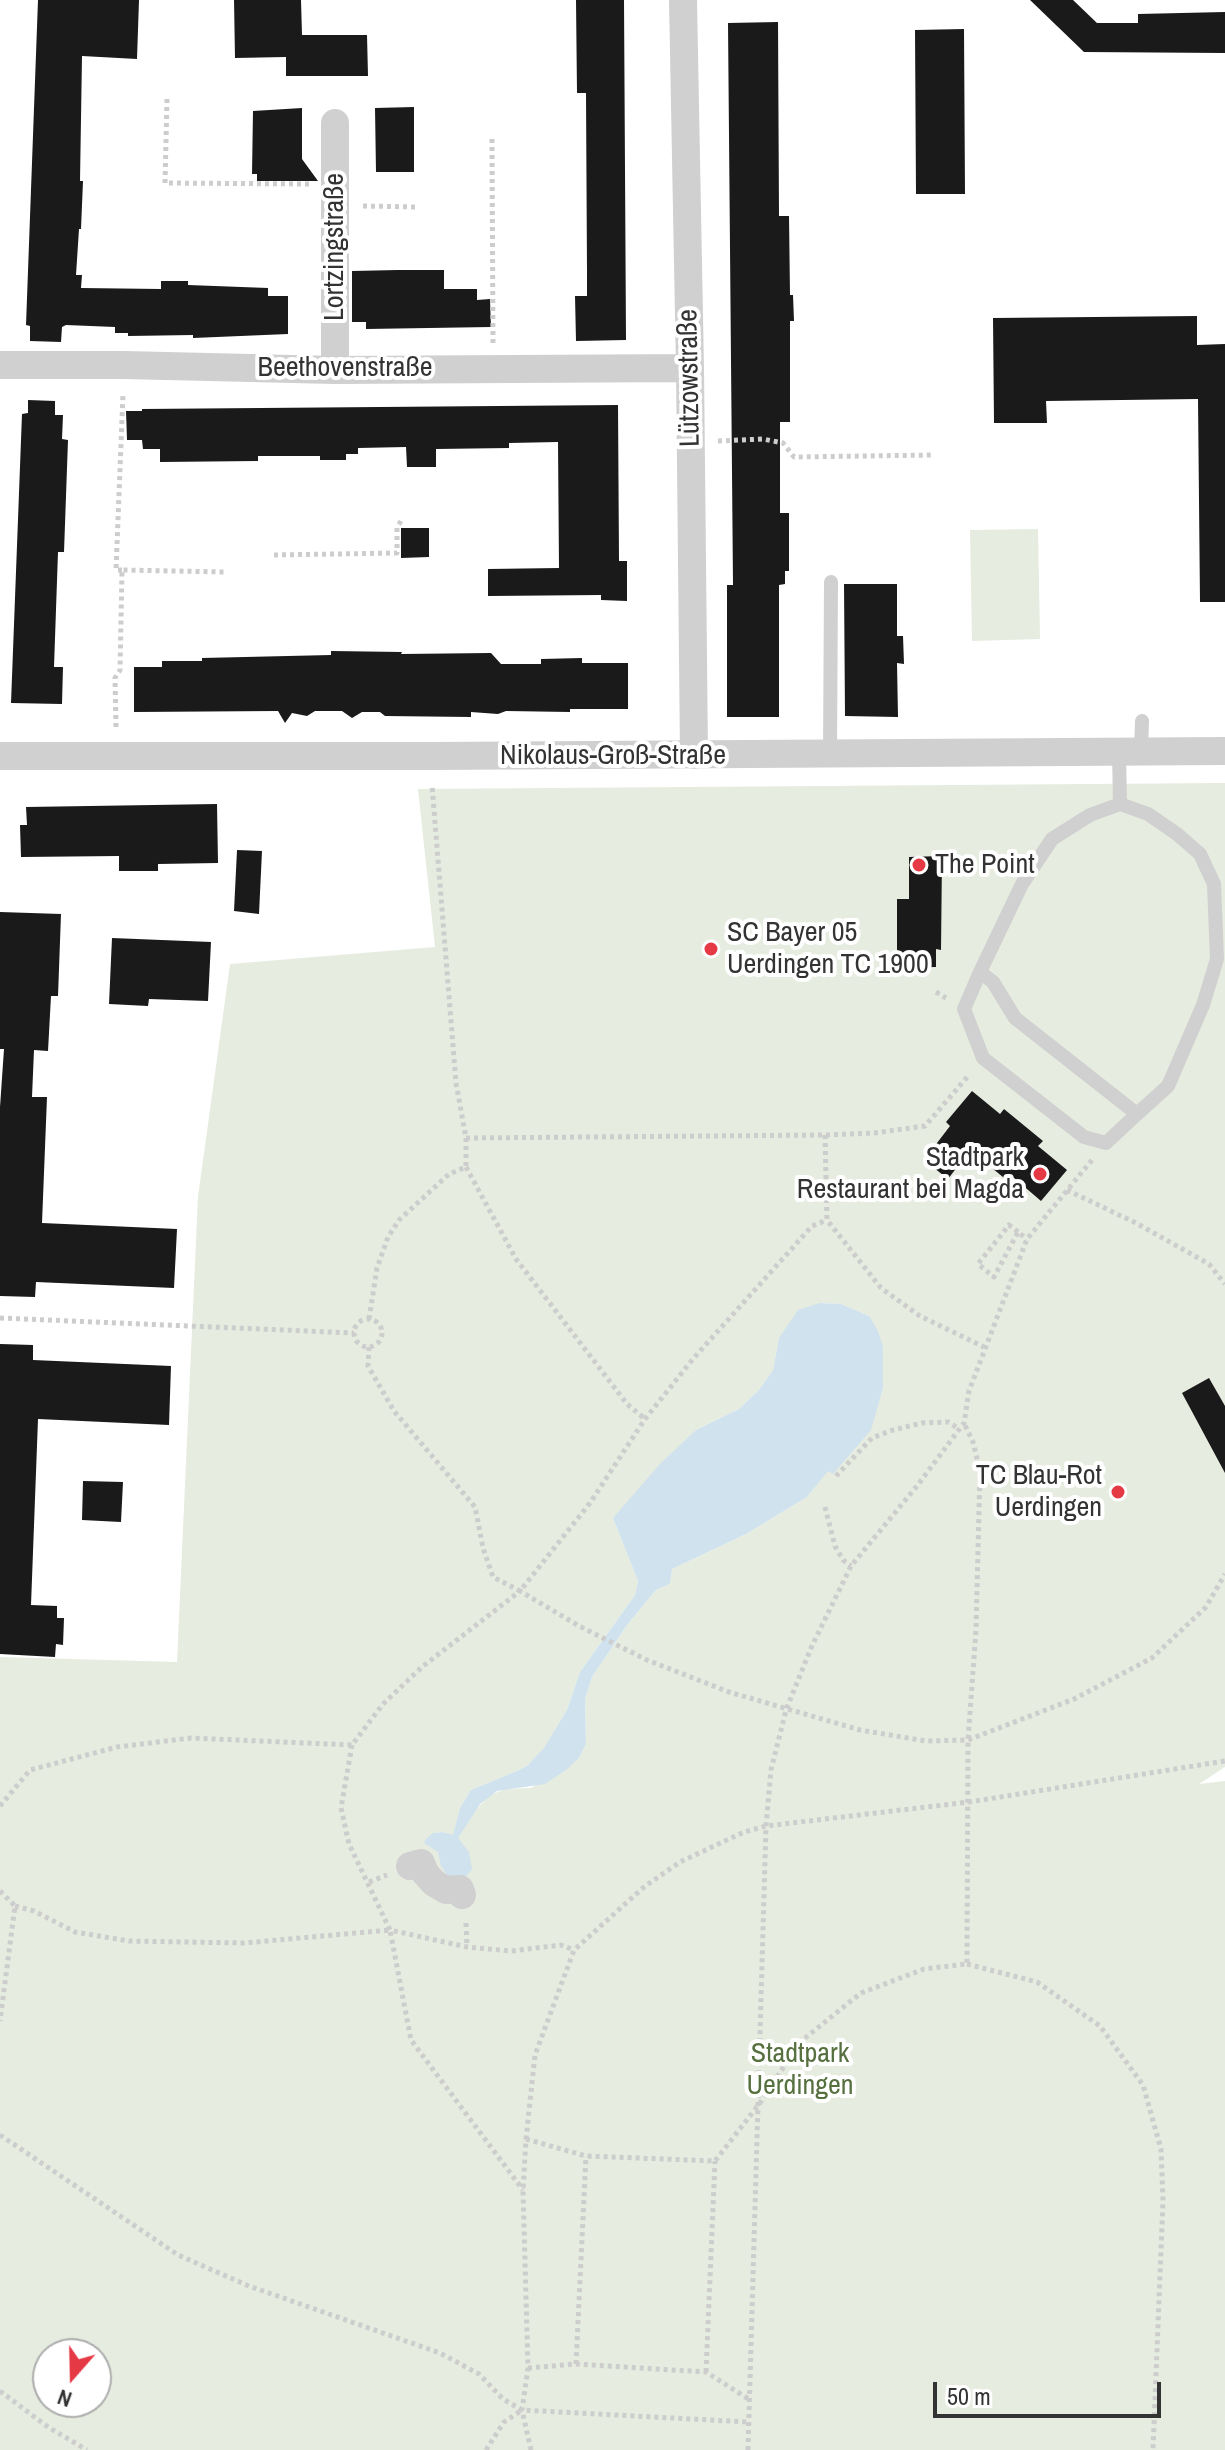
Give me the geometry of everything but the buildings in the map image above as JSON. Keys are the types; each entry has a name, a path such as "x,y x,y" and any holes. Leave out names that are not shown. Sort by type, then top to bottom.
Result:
{"street":[{"name":"Lützowstraße","path":"683,0 694,755"},
{"name":"Lortzingstraße","path":"335,123 335,370"},
{"name":"Beethovenstraße","path":"0,365 335,370 690,368"},
{"name":"Nikolaus-Groß-Straße","path":"0,756 1225,751"},
{"path":"410,1866 421,1863 434,1883 446,1890 460,1889 462,1895"}],"lane":[{"path":"830,754 831,582"},
{"path":"1120,804 1130,752 1142,721"},
{"path":"1120,804 1148,814 1200,854 1214,884 1217,959 1203,1005 1168,1086 1106,1143 1084,1137 983,1058 964,1009 980,972 1022,884 1052,839 1090,815 1120,804"},
{"path":"980,972 993,982 1015,1018 1137,1114"}],"path":[{"path":"167,99 165,183 334,195 417,207"},
{"path":"492,139 494,369"},
{"path":"124,365 116,570 225,572"},
{"path":"691,442 763,439 783,443 794,457 934,455"},
{"path":"274,555 397,553 397,528 402,519"},
{"path":"116,756 115,678 120,670 122,570"},
{"path":"431,756 432,808 453,1052 466,1138 466,1167 516,1259 627,1404 645,1419"},
{"path":"466,1138 825,1135 925,1126 983,1058"},
{"path":"825,1135 827,1220 881,1288 920,1316 985,1347"},
{"path":"967,1964 968,1740 976,1630 980,1471 973,1442 964,1423 969,1391 1027,1239 1106,1143"},
{"path":"369,1319 377,1268 388,1237 414,1204 449,1174 466,1167"},
{"path":"1067,1190 1136,1223 1209,1264 1225,1284"},
{"path":"0,1806 30,1770 117,1747 191,1738 352,1745 383,1704 422,1667 520,1591 590,1503 645,1419 693,1359 812,1226 827,1220"},
{"path":"1018,1232 994,1277 978,1264 1009,1225 1018,1232 1027,1239"},
{"path":"0,1318 354,1333"},
{"path":"369,1319 377,1322 382,1331 381,1340 369,1347 360,1345 354,1333 356,1324 369,1319"},
{"path":"369,1347 368,1366 394,1411 475,1507 483,1548 493,1577 647,1660 729,1692 860,1730 926,1741 968,1740 1074,1699 1152,1658 1206,1607 1225,1574"},
{"path":"836,1476 872,1438 922,1423 948,1422 958,1428"},
{"path":"748,2450 766,1826 771,1770 786,1710 811,1648 851,1566 964,1423"},
{"path":"825,1507 835,1546 843,1560 851,1566"},
{"path":"531,2450 522,2410 528,2368 523,2191 526,2139 535,2055 574,1950 644,1887 680,1862 744,1832 766,1826 969,1802 1225,1761"},
{"path":"0,1891 15,1906 34,1911 75,1932 129,1941 244,1943 390,1930 411,2040 523,2191"},
{"path":"0,2021 15,1906"},
{"path":"706,2372 715,2161 760,2103 800,2042 861,1993 924,1969 967,1964 1037,1982 1100,2026 1143,2085 1161,2149 1163,2201 1153,2450"},
{"path":"0,2135 178,2255 249,2286 440,2353 479,2374 503,2399 522,2410 748,2422"},
{"path":"526,2139 586,2156 715,2161"},
{"path":"576,2364 586,2156"},
{"path":"528,2368 576,2364 706,2372 750,2400"},
{"path":"0,2391 48,2427 87,2450"},
{"path":"486,2450 504,2422 522,2410"}],"green space":[{"path":"1038,529 1040,639 972,641 970,530"},
{"name":"Stadtpark Uerdingen","path":"1225,783 1225,1767 1199,1784 1225,1781 1225,2450 0,2450 0,1657 177,1662 198,1197 230,964 435,947 418,789","holes":["1004,1109 1043,1141 1009,1181 970,1150","820,1303 841,1304 869,1316 883,1388 870,1430 833,1473 828,1470 807,1497 746,1534 672,1569 670,1584 656,1590 627,1625 592,1677 585,1699 586,1744 579,1758 531,1788 506,1789 490,1795 475,1810 442,1861 438,1852 429,1845 433,1833 444,1832 453,1836 460,1808 471,1790 527,1766 545,1748 567,1710 580,1672 635,1595 638,1581 613,1518 696,1430 739,1409 759,1390 773,1370 779,1338"]}],"water":[{"path":"820,1303 841,1304 869,1316 878,1331 883,1347 883,1388 871,1430 833,1474 828,1471 807,1497 746,1534 672,1569 670,1584 656,1590 627,1625 592,1677 585,1699 586,1744 579,1758 545,1784 497,1791 480,1804 458,1838 469,1852 472,1869 466,1877 448,1876 441,1866 438,1852 424,1843 426,1839 433,1833 453,1835 460,1808 471,1790 527,1766 544,1748 567,1710 580,1672 635,1595 638,1581 613,1518 660,1464 696,1430 739,1409 759,1390 773,1370 779,1338 798,1310"}],"place":[{"name":"The Point","path":"919,865"},
{"name":"SC Bayer 05 Uerdingen TC 1900","path":"711,949"},
{"name":"Stadtpark Restaurant bei Magda","path":"1040,1174"},
{"name":"TC Blau-Rot Uerdingen","path":"1118,1492"}]}
